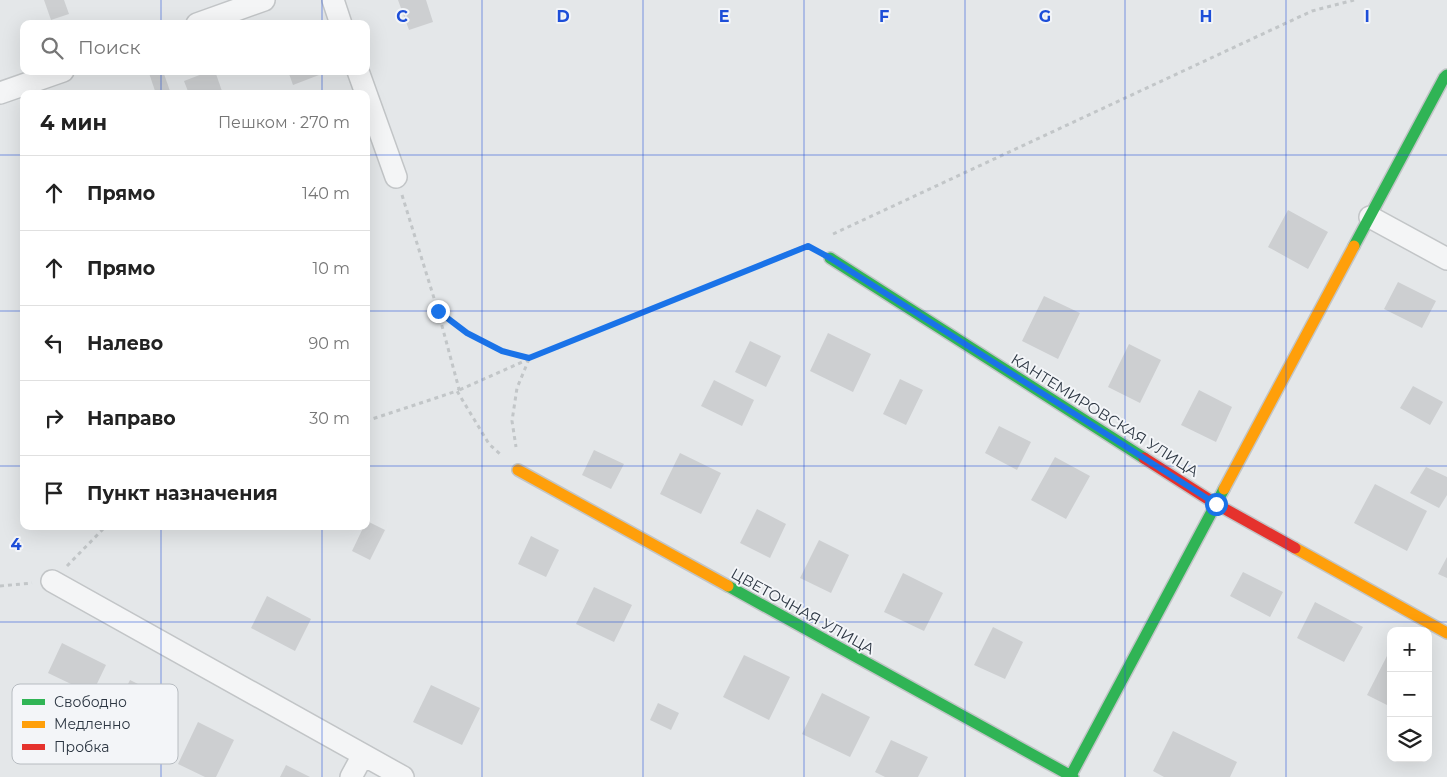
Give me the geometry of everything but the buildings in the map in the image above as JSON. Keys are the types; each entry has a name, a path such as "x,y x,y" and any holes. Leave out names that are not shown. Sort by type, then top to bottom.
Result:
{"street":[{"path":"208,20 264,0"},
{"path":"333,0 340,20"},
{"path":"0,93 52,75"},
{"path":"359,75 365,90"},
{"path":"1071,777 1444,78 1447,76"},
{"path":"370,104 396,176"},
{"path":"1370,217 1447,259"},
{"name":"КАНТЕМИРОВСКАЯ УЛИЦА","path":"830,258 1216,504 1447,633"},
{"name":"ЦВЕТОЧНАЯ УЛИЦА","path":"518,470 1071,777"},
{"path":"52,580 403,777"},
{"path":"351,777 363,755"}],"path":[{"path":"826,237 1312,11 1354,0"},
{"path":"396,176 438,311 459,389 457,391 489,444 518,470"},
{"path":"370,420 457,391 529,358 808,246 816,241"},
{"path":"808,246 830,258"},
{"path":"438,311 467,333 502,351 529,358"},
{"path":"518,470 512,421 517,388 529,358"}],"traffic: fast":[{"path":"1354,246 1447,75"},
{"path":"830,258 1144,458"},
{"path":"1070,777 1224,489"},
{"path":"728,586 1073,777"}],"traffic: slow":[{"path":"1224,489 1354,246"},
{"path":"518,470 728,586"},
{"path":"1295,548 1447,633"}],"traffic: jam":[{"path":"1144,458 1216,504 1295,548"}],"route":[{"path":"438,311 467,333 502,351 529,358 808,246 830,258 1216,504"}]}
